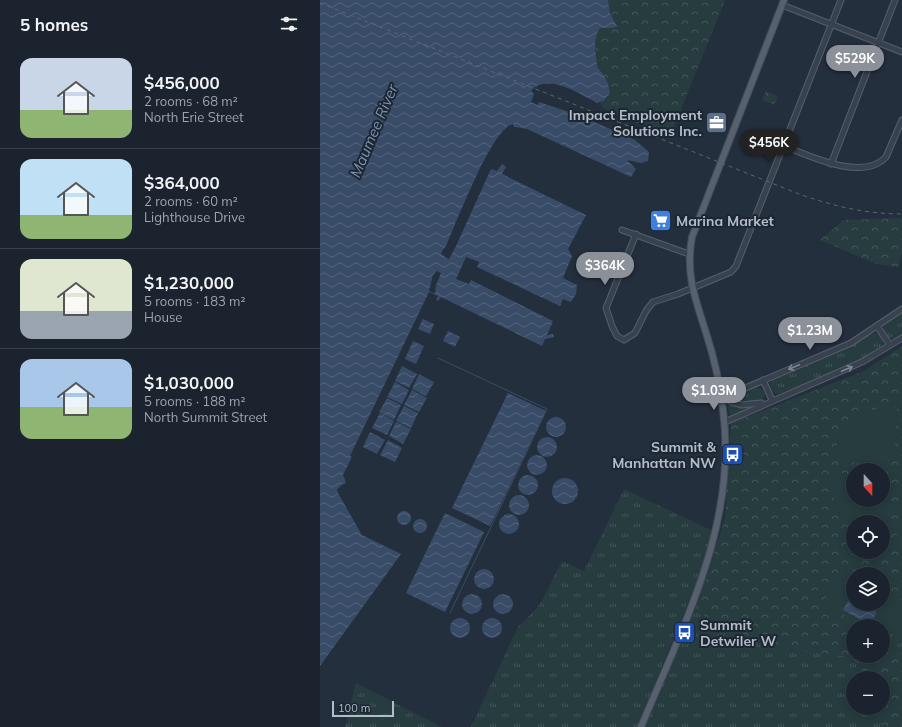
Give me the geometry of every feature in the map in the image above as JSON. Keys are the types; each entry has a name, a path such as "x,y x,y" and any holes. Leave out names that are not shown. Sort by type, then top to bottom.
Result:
{"main road":[{"path":"641,727 693,601 713,544 720,514 724,481 725,422 722,398 715,362 691,289 689,254 696,222 783,2"}],"street":[{"path":"636,234 607,305 607,311 612,326 618,336 624,340 632,336 653,302 691,289 731,272 736,266 841,0"},
{"path":"831,164 895,0"},
{"path":"783,2 832,24 902,52"},
{"path":"784,146 831,164 864,167 873,166 882,162 889,153 902,120"},
{"path":"622,230 689,254"},
{"path":"722,398 851,343 902,309"},
{"path":"877,326 890,345"},
{"path":"725,422 772,400 862,362 902,338"},
{"path":"764,380 772,400"},
{"path":"722,398 740,405 753,405 772,400"}],"green space":[{"path":"608,0 725,0 670,137 604,109 600,103 603,101 610,89 602,71 597,67 595,62 597,57 595,43 597,33 600,28 613,28 617,24 610,13"},
{"path":"766,91 778,96 774,105 762,100"},
{"path":"902,218 902,252 898,267 876,264 820,240 844,220"},
{"path":"902,311 902,335 895,339 889,338 884,331 883,325"},
{"path":"876,333 883,338 882,346 859,361 782,393 776,394 772,391 770,383 774,378 853,345 870,334"},
{"path":"902,346 902,627 890,635 890,619 846,619 846,656 762,646 694,610 708,573 725,518 731,423 864,371"},
{"path":"756,387 763,390 765,395 762,401 742,403 728,398"},
{"path":"727,403 739,407 753,407 730,416"},
{"path":"878,408 897,408 894,460 890,463 860,463 833,460 838,441 842,433 853,421"},
{"path":"831,472 846,473 846,507 889,507 888,515 846,515 846,520 842,516 835,502"},
{"path":"890,482 892,485 890,500"},
{"path":"902,483 902,538 897,538 901,484"},
{"path":"624,489 713,531 701,571 637,727 471,727 518,627 537,608 562,561 584,571"},
{"path":"844,566 846,567 846,611 890,611 890,594 902,602 902,627 890,635 890,619 851,619 822,604"},
{"path":"694,610 762,646 846,656 846,663 890,663 890,635 902,627 902,727 645,727"},
{"path":"890,648 898,652 902,650 901,727 883,727 878,715 890,715 890,671 860,671 856,663 890,663"},
{"path":"356,683 442,727 345,727"}],"water":[{"name":"Maumee River","path":"320,0 608,0 610,13 617,26 613,28 600,28 597,33 595,43 597,67 606,78 610,93 603,101 597,103 564,86 546,84 538,86 531,91 534,94 531,102 538,105 539,102 578,115 635,140 649,152 648,161 641,163 627,160 636,169 631,177 522,128 514,127 506,129 490,149 462,207 443,254 448,258 489,170 491,169 497,171 502,164 506,167 502,174 586,215 568,249 572,256 563,278 577,285 576,294 571,302 563,299 560,306 477,267 479,262 466,257 456,279 469,284 471,280 553,321 547,335 553,334 554,337 545,339 542,346 441,297 438,301 436,300 438,296 429,292 350,456 352,457 345,477 346,482 339,491 362,535 401,554 320,666"},
{"path":"423,319 434,324 430,334 418,329"},
{"path":"448,331 460,337 455,347 443,341"},
{"path":"413,341 424,346 416,364 405,359"},
{"path":"402,366 417,374 409,388 395,381"},
{"path":"419,374 434,382 426,396 412,389"},
{"path":"395,382 409,390 402,404 387,397"},
{"path":"412,390 427,398 419,412 404,405"},
{"path":"508,393 546,411 490,526 452,508"},
{"path":"387,398 401,405 394,420 379,412"},
{"path":"404,406 418,413 411,428 396,421"},
{"path":"380,413 394,421 387,435 372,428"},
{"path":"556,417 563,420 566,427 563,434 556,437 549,434 546,427 549,420"},
{"path":"396,422 411,429 403,444 389,436"},
{"path":"370,432 385,440 377,454 363,447"},
{"path":"547,437 554,440 557,447 554,454 547,457 540,454 537,447 540,440"},
{"path":"388,440 402,448 395,462 380,455"},
{"path":"537,455 544,458 547,465 544,472 537,475 530,472 527,465 530,458"},
{"path":"528,475 535,478 538,485 535,492 528,495 521,492 518,485 521,478"},
{"path":"565,478 574,482 578,491 574,500 565,504 556,500 552,491 556,482"},
{"path":"519,495 526,498 529,505 526,512 519,515 512,512 509,505 512,498"},
{"path":"401,511 407,511 411,515 411,521 407,525 401,525 397,521 397,515"},
{"path":"445,513 484,532 445,612 406,593"},
{"path":"509,514 516,517 519,524 516,531 509,534 502,531 499,524 502,517"},
{"path":"417,519 423,519 427,523 427,529 423,533 417,533 413,529 413,523"},
{"path":"484,569 491,572 494,579 491,586 484,589 477,586 474,579 477,572"},
{"path":"472,594 479,597 482,604 479,611 472,614 465,611 462,604 465,597"},
{"path":"503,594 510,597 513,604 510,611 503,614 496,611 493,604 496,597"},
{"path":"846,604 846,611 877,612 873,619 859,619 843,610"},
{"path":"460,618 467,621 470,628 467,635 460,638 453,635 450,628 453,621"},
{"path":"492,618 499,621 502,628 499,635 492,638 485,635 482,628 485,621"}],"pier":[{"path":"513,124 514,128 503,134 489,155 445,254 449,255 487,171 490,168 491,169 449,259 441,254 442,251 447,245 481,166 502,132 508,126"},
{"path":"437,271 441,273 436,285 435,294 429,291 433,275"},
{"path":"352,457 357,459 356,461 353,460 346,482 343,475"},
{"path":"343,484 345,485 341,491 363,533 362,535 338,493 337,489"}],"waterway":[{"path":"438,358 547,409 450,613"}],"railway":[{"path":"320,3 799,194 824,202 863,211 902,214"}],"place":[{"name":"Impact Employment Solutions Inc.","path":"717,123"},
{"name":"Marina Market","path":"660,221"},
{"name":"Summit & Manhattan NW","path":"732,455"},
{"name":"Summit Detwiler W","path":"685,633"}]}
